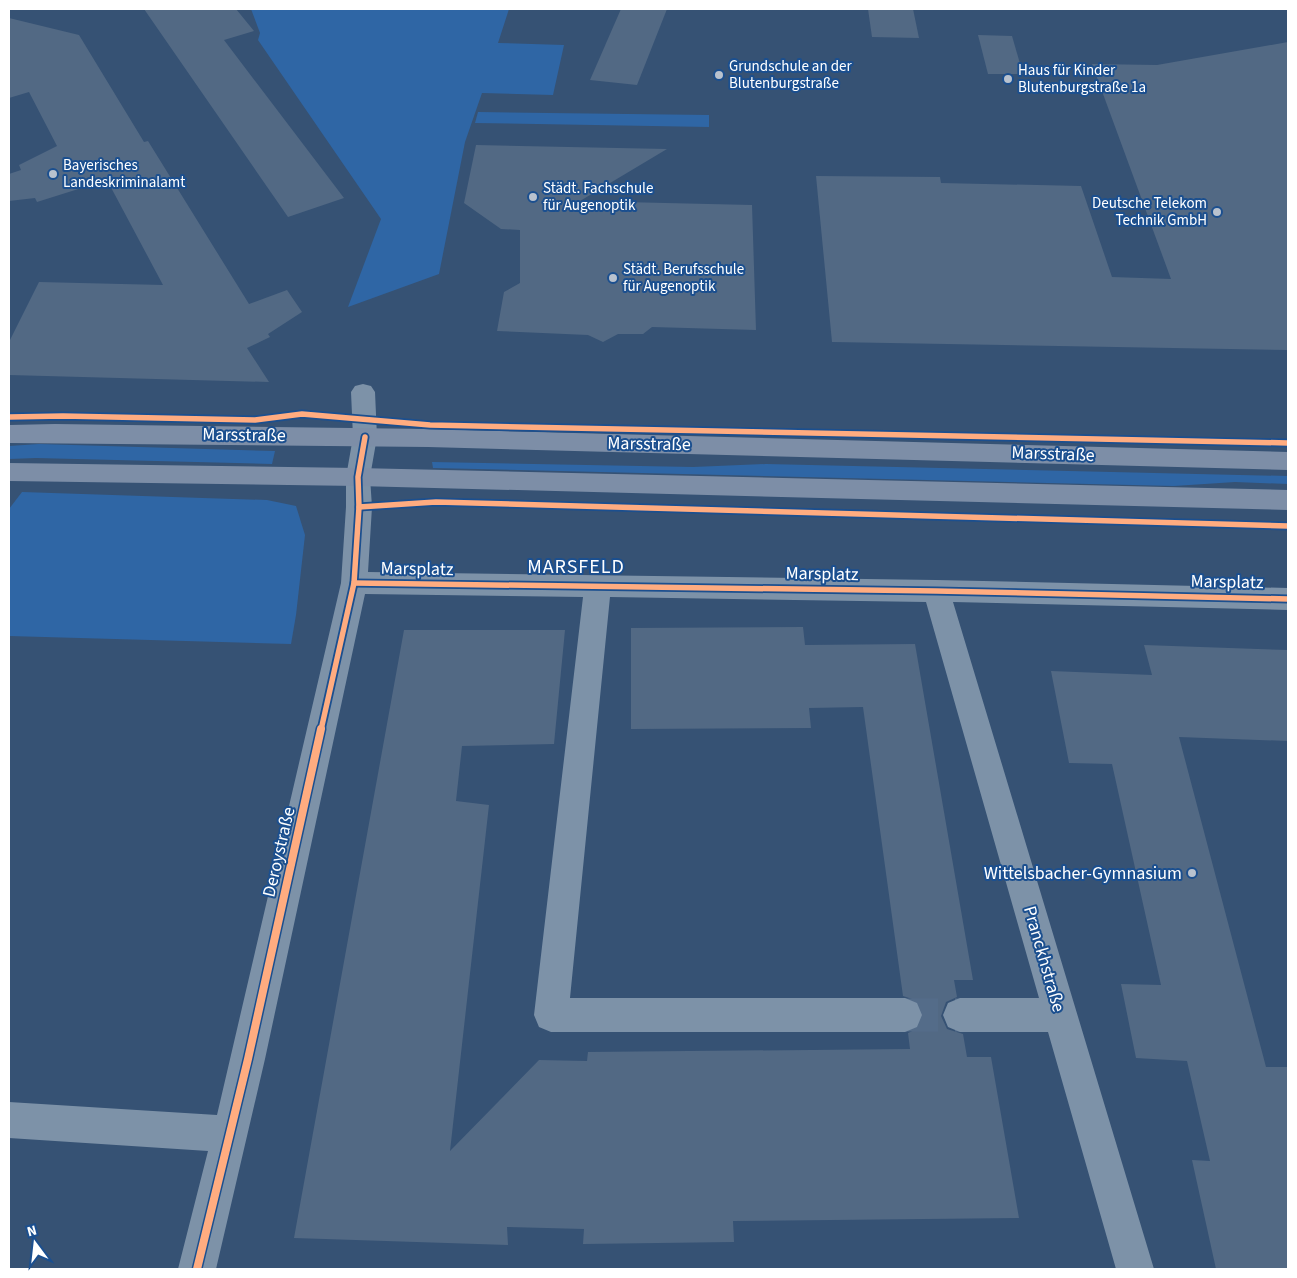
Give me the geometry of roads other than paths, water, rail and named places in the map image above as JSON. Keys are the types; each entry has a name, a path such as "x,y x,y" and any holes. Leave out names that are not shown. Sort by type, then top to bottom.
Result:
{"main road":[{"name":"Marsstraße","path":"9,434 55,432 365,437 1288,461"},
{"path":"9,472 358,477 1288,500"}],"street":[{"name":"Deroystraße","path":"197,1269 248,1060 354,582 359,507 358,477 365,437 363,392"},
{"name":"Marsplatz","path":"354,582 936,591 1288,599"},
{"path":"598,586 551,1015 905,1015"},
{"name":"Pranckhstraße","path":"936,591 1135,1269"},
{"path":"960,1015 1060,1015"},
{"path":"9,1120 229,1134"}],"tunnel":[{"path":"905,1015 960,1015"}],"place":[{"name":"Grundschule an der Blutenburgstraße","path":"719,75"},
{"name":"Haus für Kinder Blutenburgstraße 1a","path":"1008,79"},
{"name":"Bayerisches Landeskriminalamt","path":"53,174"},
{"name":"Städt. Fachschule für Augenoptik","path":"533,197"},
{"name":"Deutsche Telekom Technik GmbH","path":"1217,212"},
{"name":"Städt. Berufsschule für Augenoptik","path":"613,278"},
{"name":"Wittelsbacher-Gymnasium","path":"1192,873"}],"district":[{"name":"MARSFELD","path":"576,567"}]}
